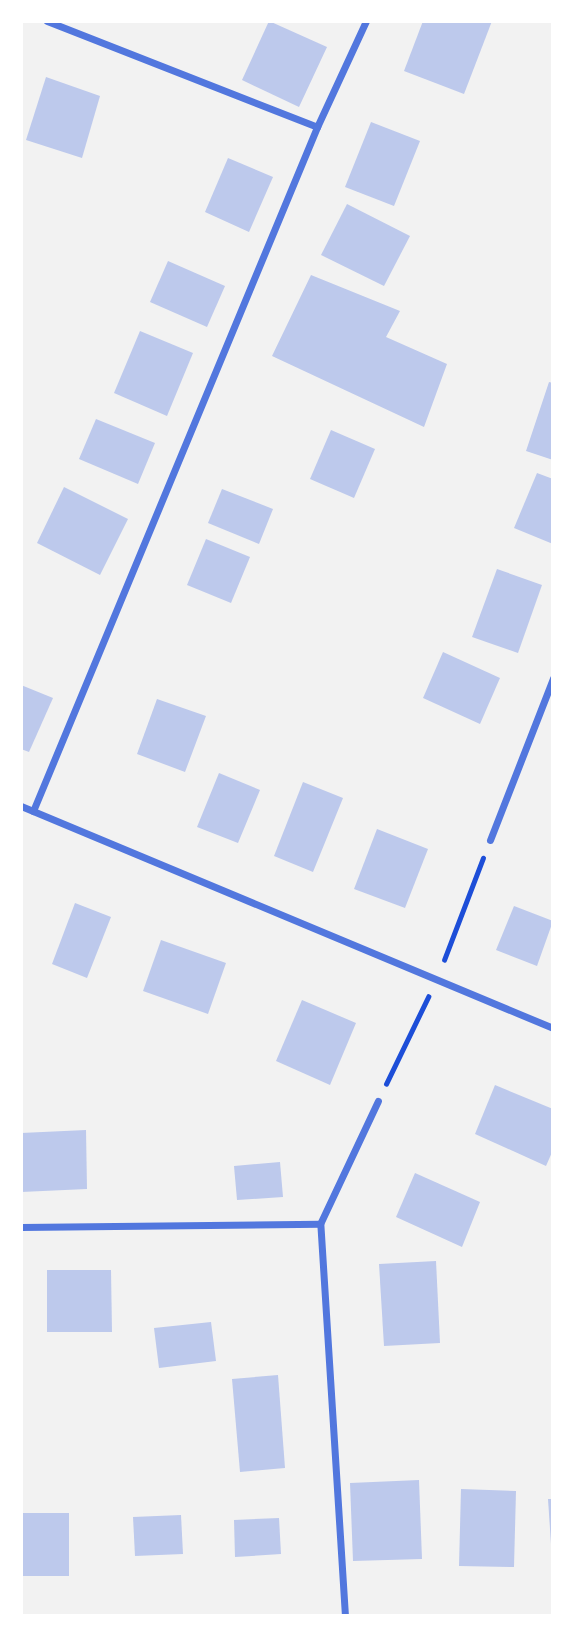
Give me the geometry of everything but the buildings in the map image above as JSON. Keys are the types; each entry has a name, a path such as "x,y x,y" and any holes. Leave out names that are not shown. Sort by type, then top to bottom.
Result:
{"street":[{"path":"47,21 317,127"},
{"path":"33,811 317,127 366,21"},
{"path":"490,840 553,677"},
{"path":"21,806 553,1027"},
{"path":"345,1616 320,1224 378,1101"},
{"path":"21,1227 320,1224"}],"path":[{"path":"378,1101 436,979 490,840"}]}
